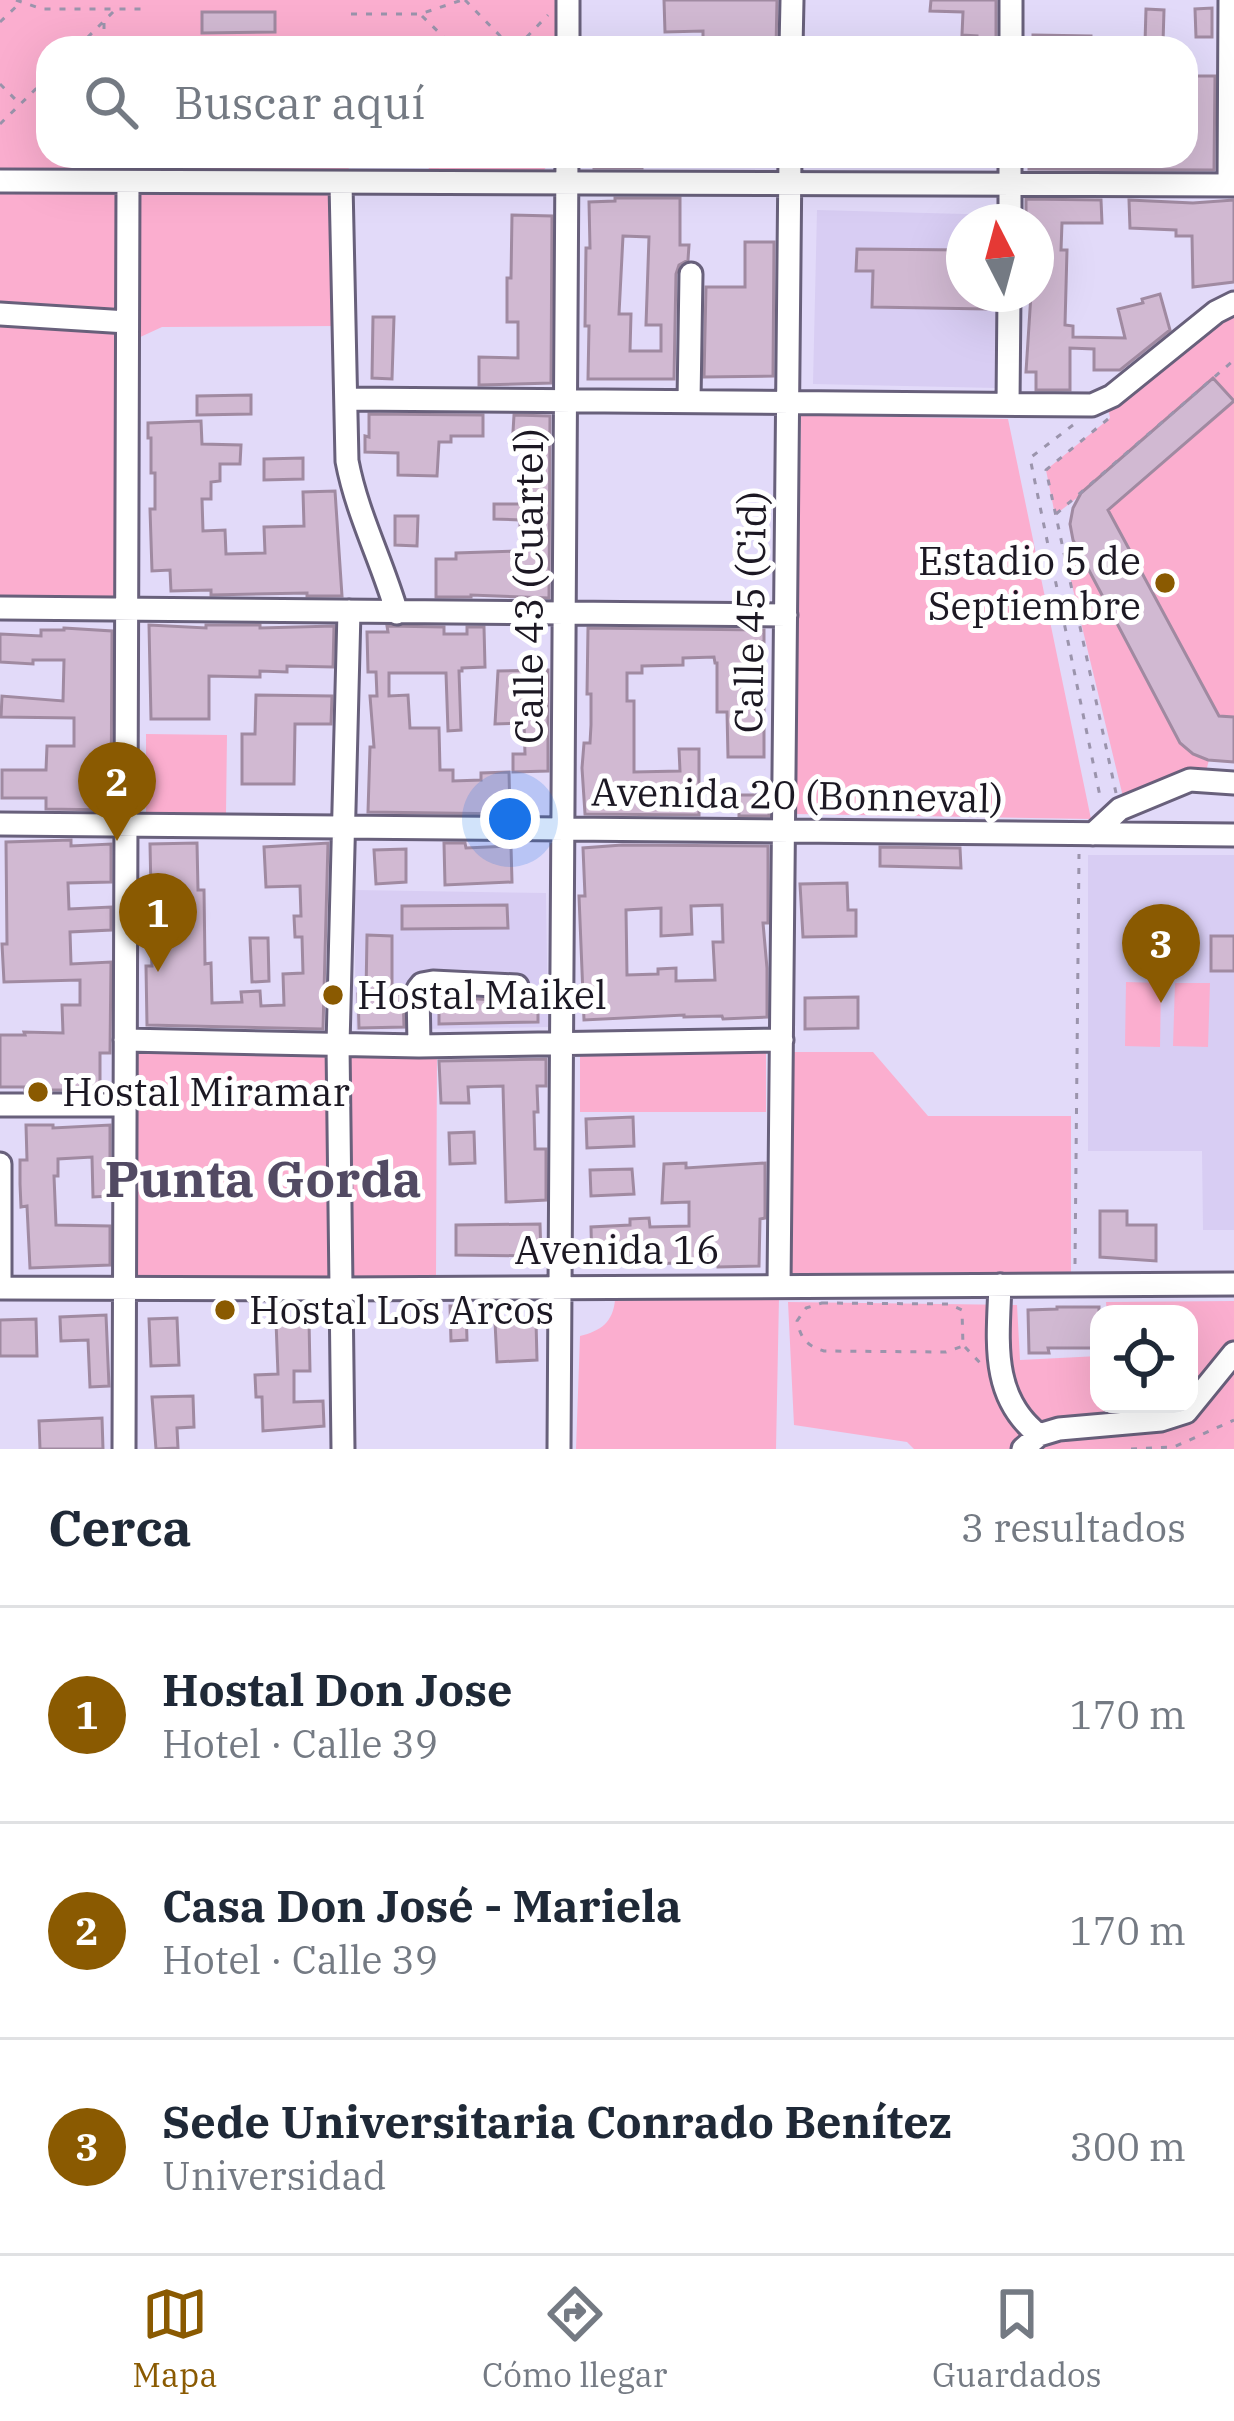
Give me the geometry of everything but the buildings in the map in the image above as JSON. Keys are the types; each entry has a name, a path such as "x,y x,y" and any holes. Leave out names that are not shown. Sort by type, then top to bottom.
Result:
{"street":[{"path":"568,0 568,36"},
{"path":"791,36 792,0"},
{"path":"1011,36 1012,0"},
{"path":"0,181 1232,185 1230,0"},
{"name":"Calle 43 (Cuartel)","path":"559,1449 567,168"},
{"name":"Calle 45 (Cid)","path":"779,1286 790,168"},
{"path":"1010,168 1010,204"},
{"path":"124,1449 128,182"},
{"path":"340,184 347,461 368,539 397,613"},
{"path":"689,401 691,274"},
{"path":"347,399 1092,405 1107,399 1216,312 1234,303"},
{"path":"1008,404 1009,312"},
{"path":"0,314 128,322"},
{"path":"0,608 786,615"},
{"path":"343,1449 338,1045 349,611"},
{"path":"1099,824 1190,780 1234,783"},
{"name":"Avenida 20 (Bonneval)","path":"0,824 784,831 1099,824 1234,836"},
{"path":"419,1046 418,989 422,984 517,986"},
{"path":"125,1040 419,1046 782,1040"},
{"path":"0,1105 125,1106"},
{"path":"0,1164 0,1288"},
{"name":"Avenida 16","path":"0,1288 1234,1284"},
{"path":"1000,1285 1003,1387 1031,1442 1059,1430 1161,1420 1186,1412 1234,1353"}],"path":[{"path":"351,14 420,14 464,0 502,36"},
{"path":"0,22 19,1 43,8 143,8"},
{"path":"89,36 116,9"},
{"path":"420,14 443,36"},
{"path":"526,36 547,16"},
{"path":"104,21 104,36"},
{"path":"0,84 20,104"},
{"path":"0,124 36,88"},
{"path":"1055,515 1234,360"},
{"path":"1075,1285 1099,824 1046,470 1110,418 1107,399"},
{"path":"1076,423 1030,458 1099,824"},
{"path":"840,1304 950,1304 962,1310 963,1346 946,1352 810,1347 796,1321 806,1308 840,1304"},
{"path":"1131,1449 1174,1447 1234,1420"}],"shaded area":[{"path":"0,0 557,0 556,36 36,36 36,168 349,168 338,183 336,326 162,327 123,345 118,599 0,599"},
{"path":"428,168 546,168 540,175 435,176"},
{"path":"817,210 946,214 946,312 999,312 997,388 813,384"},
{"name":"Estadio 5 de Septiembre","path":"1234,310 1234,762 1209,760 1205,775 1124,801 1065,556 1073,540 1072,516 1078,497 1055,515 1046,470 1110,418 1108,408"},
{"path":"801,415 1008,419 1091,819 795,814"},
{"path":"146,734 227,735 226,814 146,813"},
{"path":"1088,855 1234,855 1234,1230 1203,1230 1202,1151 1088,1151"},
{"path":"354,890 546,893 548,1027 356,1030"},
{"path":"1126,982 1161,983 1160,1047 1125,1046"},
{"path":"1175,983 1210,983 1208,1047 1173,1046"},
{"path":"137,1051 437,1052 436,1276 136,1276"},
{"path":"786,1052 873,1052 928,1116 1071,1116 1071,1272 787,1273"},
{"path":"580,1053 766,1053 766,1112 580,1112"},
{"path":"779,1297 776,1449 576,1449 580,1336 605,1324 615,1300"},
{"path":"1234,1301 1234,1449 914,1449 907,1442 794,1425 788,1302 1017,1305 1020,1360 1090,1356 1090,1413 1198,1413 1198,1305 1106,1302"}],"place":[{"name":"Estadio 5 de Septiembre","path":"1165,583"},
{"name":"Casa Don José - Mariela","path":"117,841"},
{"name":"Hostal Don Jose","path":"158,972"},
{"name":"Hostal Maikel","path":"333,995"},
{"name":"Sede Universitaria Conrado Benítez","path":"1161,1003"},
{"name":"Hostal Miramar","path":"38,1092"},
{"name":"Hostal Los Arcos","path":"225,1310"}],"district":[{"name":"Punta Gorda","path":"263,1179"}]}
